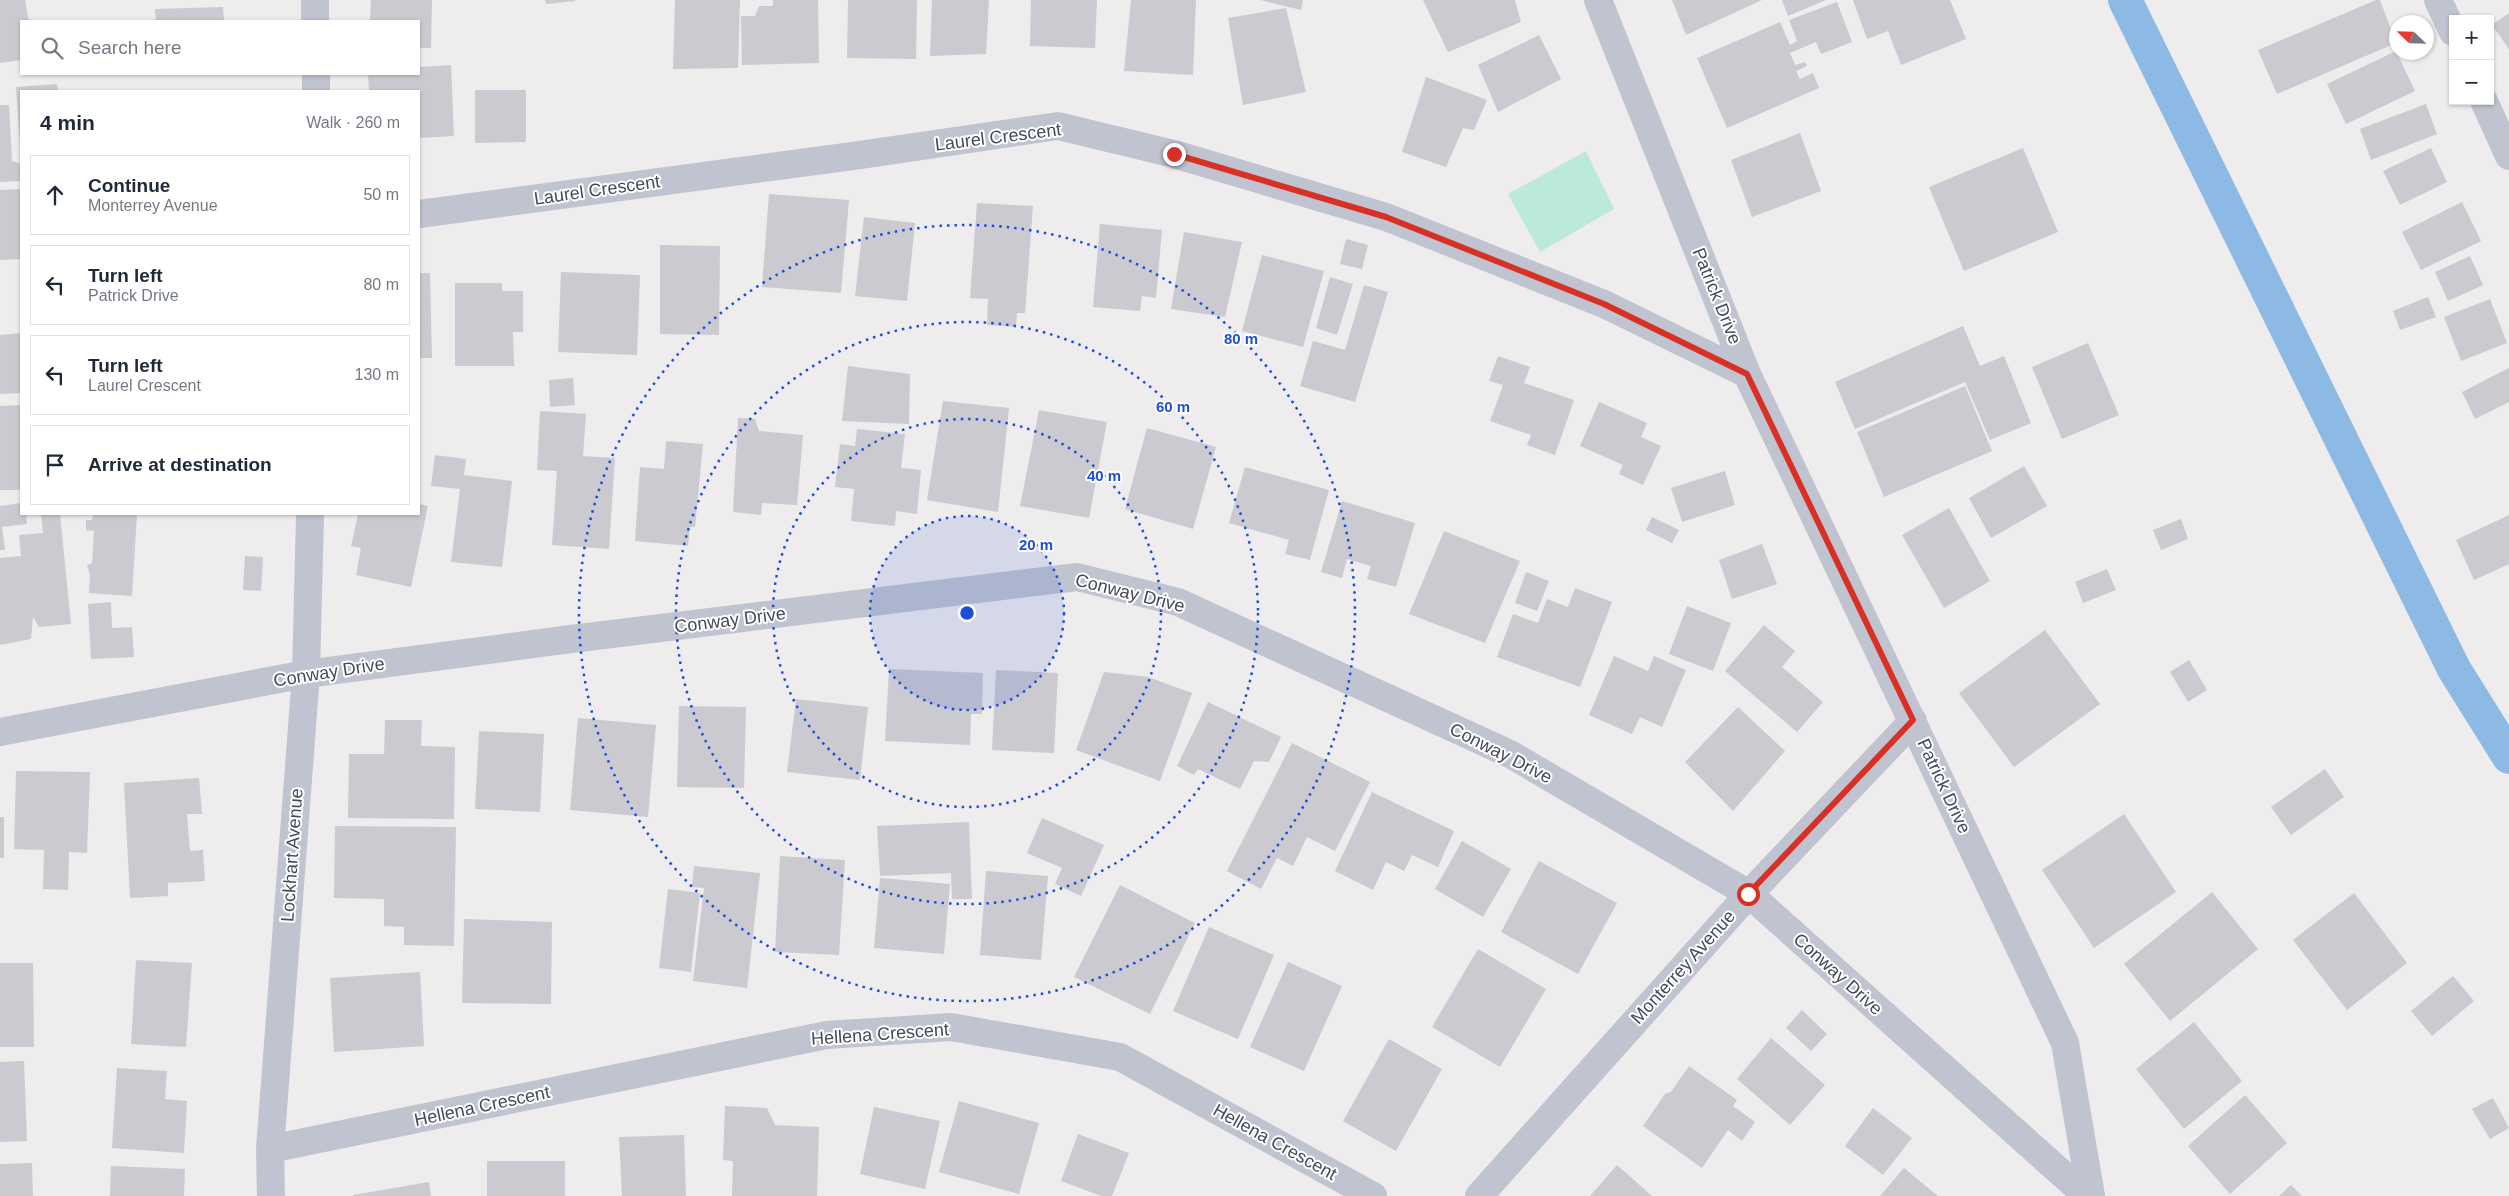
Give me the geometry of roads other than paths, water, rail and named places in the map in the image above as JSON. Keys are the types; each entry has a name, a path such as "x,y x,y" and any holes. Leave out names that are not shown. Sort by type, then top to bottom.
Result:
{"street":[{"path":"315,0 315,20"},
{"name":"Patrick Drive","path":"1598,0 1747,374 2066,1043 2089,1196"},
{"path":"2438,0 2449,23"},
{"path":"316,75 316,90"},
{"path":"2486,105 2509,156"},
{"name":"Laurel Crescent","path":"420,214 844,157 1058,126 1174,154 1386,217 1604,304 1747,374"},
{"name":"Lockhart Avenue","path":"271,1196 270,1149 306,674 310,515"},
{"name":"Conway Drive","path":"0,732 306,674 1077,577 1178,602 1510,754 1748,894 2089,1196"},
{"name":"Monterrey Avenue","path":"1479,1196 1748,894 1913,720"},
{"name":"Hellena Crescent","path":"270,1149 827,1035 951,1027 1120,1058 1373,1196"}],"waterway":[{"path":"2125,0 2454,669 2509,757"}]}
